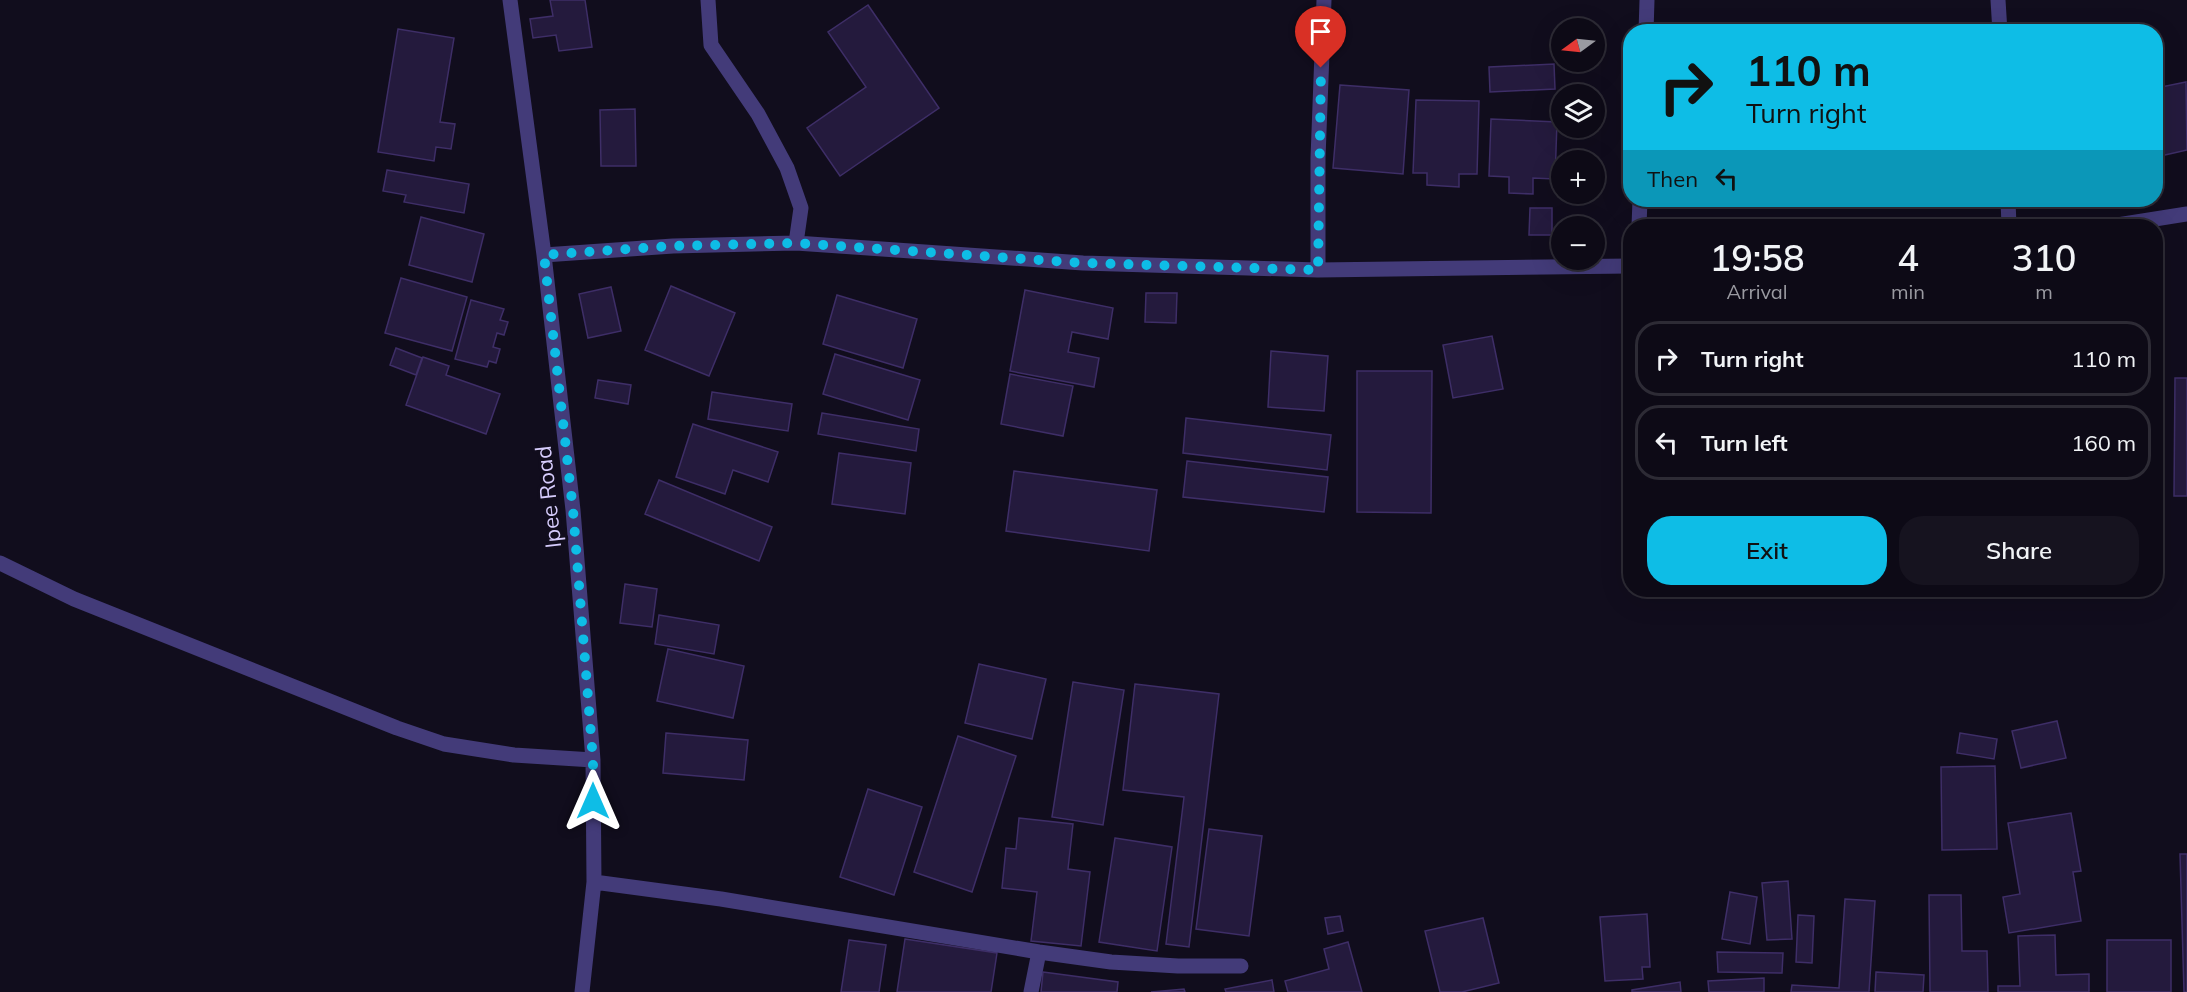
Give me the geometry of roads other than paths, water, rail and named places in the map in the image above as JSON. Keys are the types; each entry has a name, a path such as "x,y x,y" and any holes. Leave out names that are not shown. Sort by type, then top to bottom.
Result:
{"street":[{"name":"Ipee Road","path":"510,0 544,255 573,510 593,760 594,882 582,992"},
{"path":"708,0 711,45 758,114 787,168 801,208 796,243"},
{"path":"1318,270 1318,158 1324,0"},
{"path":"1646,24 1647,0"},
{"path":"1998,0 2000,24"},
{"path":"2155,219 2187,214"},
{"path":"544,255 673,246 796,243 1083,263 1318,270 1623,266"},
{"path":"0,563 74,599 397,728 444,744 514,755 593,760"},
{"path":"594,882 721,899 1111,962 1178,966 1241,966"},
{"path":"1030,992 1039,952"}]}
